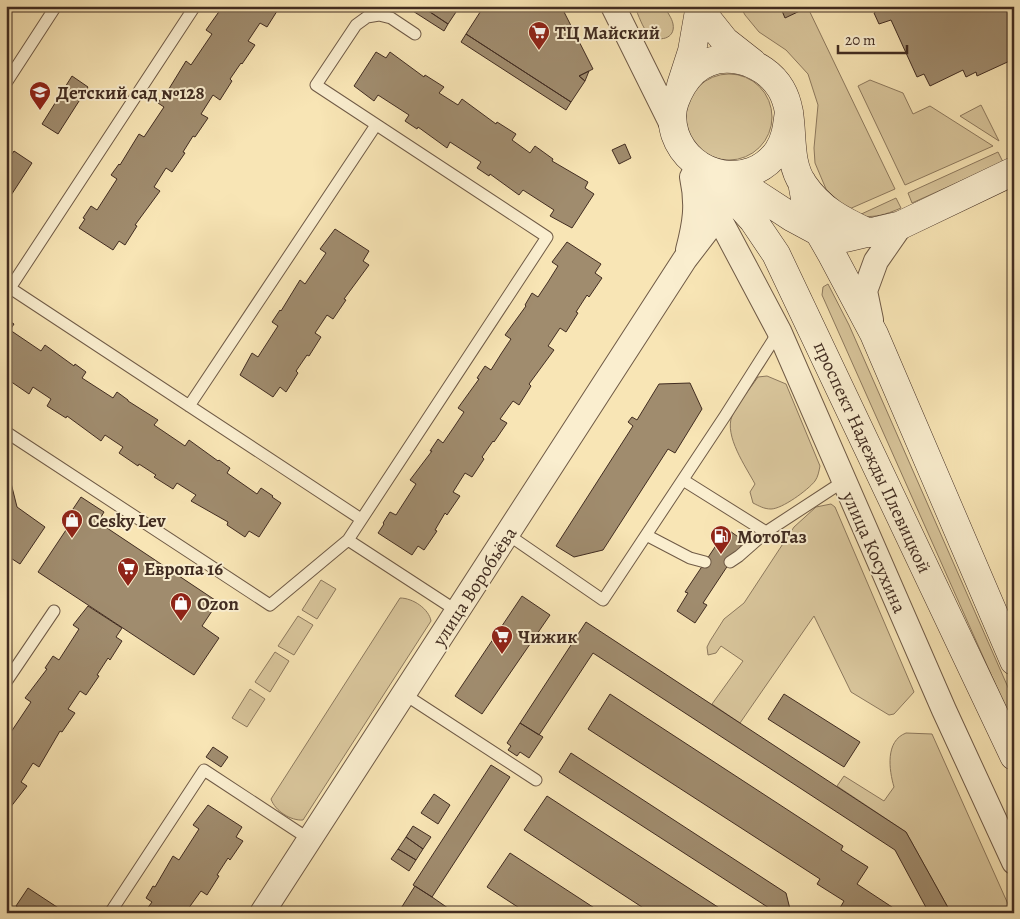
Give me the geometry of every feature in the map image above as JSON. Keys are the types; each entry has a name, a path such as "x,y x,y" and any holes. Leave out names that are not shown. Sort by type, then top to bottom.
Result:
{"main road":[{"path":"698,9 725,41 770,74 782,90 789,111 793,160 802,182 806,204 874,334 1014,662"},
{"path":"698,9 692,50 681,86 673,104 710,173 819,232 846,238 901,225 1014,171"},
{"path":"681,86 694,71 713,61 733,59 753,63"},
{"path":"710,173 747,173 765,164 778,151 787,133 789,111"},
{"name":"проспект Надежды Плевицкой","path":"710,173 753,220 767,239 796,294 1014,756"},
{"path":"802,182 817,203 841,220 869,232"}],"street":[{"path":"613,6 710,173 685,259"},
{"path":"685,259 696,215 696,196 692,174 710,173"},
{"name":"улица Косухина","path":"710,173 733,243 779,331 948,719 1014,862"},
{"path":"874,334 865,291 876,261 901,225"},
{"name":"улица Воробьёва","path":"262,913 685,259"}],"lane":[{"path":"6,83 56,6"},
{"path":"195,6 10,288 361,519"},
{"path":"6,432 270,605 348,540 547,238 316,85 356,25 367,17 379,15 391,18 416,34"},
{"path":"189,406 376,125"},
{"path":"507,534 603,600 779,331"},
{"path":"683,480 766,532"},
{"path":"730,562 766,532 844,481"},
{"path":"646,535 690,558 705,562"},
{"path":"348,540 457,611"},
{"path":"6,682 54,611"},
{"path":"404,694 536,780"},
{"path":"110,913 204,770 310,840"}],"shaded area":[{"path":"634,6 664,6 671,17 672,33 666,38 653,37 644,28"},
{"path":"740,6 807,6 895,189 847,210 826,189 815,163 814,148 818,105 808,74 786,50 759,32"},
{"path":"721,74 737,74 746,77 760,86 769,100 772,117 769,134 760,148 746,157 737,160 721,160 705,153 693,141 686,125 686,109 693,93 705,81"},
{"path":"870,80 903,93 913,114 930,106 993,146 905,185 858,86"},
{"path":"981,105 999,141 960,116"},
{"path":"998,152 1003,162 912,203 908,193"},
{"path":"896,198 901,208 869,217 857,216"},
{"path":"828,284 849,325 1014,701 1014,726 822,295 823,287"},
{"path":"767,376 786,384 820,466 812,485 788,503 771,509 753,503 750,492 755,484 733,442 730,424 737,406 758,377"},
{"path":"831,504 835,507 914,692 894,714 889,715 851,692 814,616 740,723 712,704 743,661 721,646 716,653 708,655 707,647 724,619 744,603 794,527 816,507"},
{"path":"321,580 336,589 317,619 302,610"},
{"path":"400,598 405,598 420,605 427,612 431,621 303,820 289,817 276,807 271,799"},
{"path":"298,616 313,625 294,655 278,646"},
{"path":"275,652 289,661 270,692 255,682"},
{"path":"250,689 265,699 247,727 232,718"},
{"path":"906,733 932,734 1012,913 951,913 906,832 837,786 844,776 884,801 894,787 890,765 892,749 899,737"}],"building":[{"path":"223,6 277,6 279,8 267,27 260,23 248,41 255,45 230,79 232,81 220,100 213,95 201,114 208,118 195,137 193,136 183,152 185,153 172,172 166,168 154,187 160,191 135,225 137,226 125,245 119,241 113,250 79,228 85,219 83,218 91,206 97,210 117,179 111,175 120,165 139,134 144,137 164,107 158,103 186,61 191,65 212,34 206,30"},
{"path":"405,6 421,6 448,24 444,31"},
{"path":"421,6 460,6 448,24"},
{"name":"ТЦ Майский","path":"484,6 561,6 593,69 579,76 585,81 571,102 466,34"},
{"path":"780,6 803,6 804,9 785,18"},
{"path":"884,6 1011,6 1014,13 1014,59 977,76 976,72 966,77 963,70 930,86 924,74 917,77 891,20 879,24 874,13"},
{"path":"466,34 571,102 566,110 461,42"},
{"path":"376,52 386,58 390,52 424,77 425,75 444,87 439,93 458,105 462,99 496,124 497,122 516,134 512,140 530,153 535,146 553,159 552,161 588,182 585,188 594,194 572,228 550,216 554,210 523,190 519,195 490,174 489,176 477,168 481,162 450,142 447,148 418,127 417,129 405,121 409,115 378,95 374,101 354,86"},
{"path":"589,71 585,81 579,76"},
{"path":"72,76 88,87 58,134 42,124"},
{"path":"625,144 631,158 619,164 612,150"},
{"path":"14,151 32,163 6,203 6,163"},
{"path":"335,229 369,251 363,261 369,265 344,299 346,300 333,319 327,315 315,333 321,337 309,356 307,355 296,371 298,373 286,392 280,387 273,397 240,375 252,353 258,357 278,326 272,322 300,280 305,284 326,253 320,249"},
{"path":"567,242 601,264 595,273 602,278 589,297 587,295 566,332 560,328 548,346 554,350 529,384 531,386 519,405 513,401 500,419 507,423 482,457 484,459 472,477 465,473 453,492 460,496 447,515 445,513 435,530 437,531 424,550 418,546 412,555 378,533 390,512 396,515 416,484 410,480 432,451 430,451 438,439 443,443 464,412 458,408 479,379 477,378 485,366 491,370 511,339 505,335 526,306 532,293 538,297 558,266 552,262"},
{"path":"6,319 14,324 10,330 41,351 45,345 74,366 75,364 86,372 82,378 113,398 117,392 158,420 154,425 185,446 189,440 219,460 230,468 227,473 257,494 261,488 273,496 281,503 259,537 249,531 245,537 227,525 228,522 191,501 196,495 177,483 173,489 154,477 156,475 119,453 123,447 105,435 101,441 67,416 66,418 47,406 51,399 33,387 29,394 10,381 11,379 6,376"},
{"path":"690,383 702,409 675,453 668,449 603,550 574,557 556,546 633,426 628,422 632,417 637,420 659,384"},
{"path":"10,479 17,507 45,527 20,564 6,555 6,480"},
{"name":"Европа 16","path":"81,497 104,512 98,522 218,602 202,626 219,638 194,675 38,572 68,527 63,524"},
{"path":"727,529 744,541 703,603 707,605 695,623 677,611 688,593 685,592"},
{"name":"Чижик","path":"522,596 550,615 482,714 455,696"},
{"path":"88,606 122,628 116,637 122,641 110,660 108,658 86,695 80,691 68,709 75,713 62,732 60,731 39,767 33,763 21,782 27,786 6,813 6,729 11,732 31,702 25,698 47,669 45,668 53,656 59,660 79,629 73,625"},
{"path":"586,622 906,832 951,913 929,913 895,850 593,653 539,735 520,723"},
{"path":"610,694 843,846 841,850 868,867 857,884 901,913 837,913 844,901 817,884 820,879 588,729"},
{"path":"784,694 860,742 844,767 768,719"},
{"path":"520,723 543,737 529,758 520,752 517,756 508,750 511,746 507,743"},
{"path":"213,747 228,757 221,767 206,757"},
{"path":"571,753 786,893 791,913 770,913 769,908 559,772"},
{"path":"491,765 510,777 432,897 413,885"},
{"path":"434,794 450,805 438,824 421,813"},
{"path":"547,796 727,913 651,913 524,830"},
{"path":"208,805 242,827 236,837 243,841 230,860 228,858 207,895 201,891 188,909 194,913 144,913 152,902 146,898 153,886 155,887 173,856 179,860 199,829 193,825"},
{"path":"413,826 431,837 423,849 406,837"},
{"path":"406,837 423,849 416,860 398,849"},
{"path":"398,849 416,860 409,871 391,859"},
{"path":"510,853 602,913 527,913 487,887"},
{"path":"415,886 432,897 455,913 398,913"},
{"path":"28,888 63,911 62,913 26,913 16,906"}],"place":[{"name":"ТЦ Майский","path":"539,51"},
{"name":"Детский сад №128","path":"40,111"},
{"name":"Cesky Lev","path":"72,539"},
{"name":"МотоГаз","path":"721,555"},
{"name":"Европа 16","path":"128,587"},
{"name":"Ozon","path":"181,622"},
{"name":"Чижик","path":"502,655"}]}
